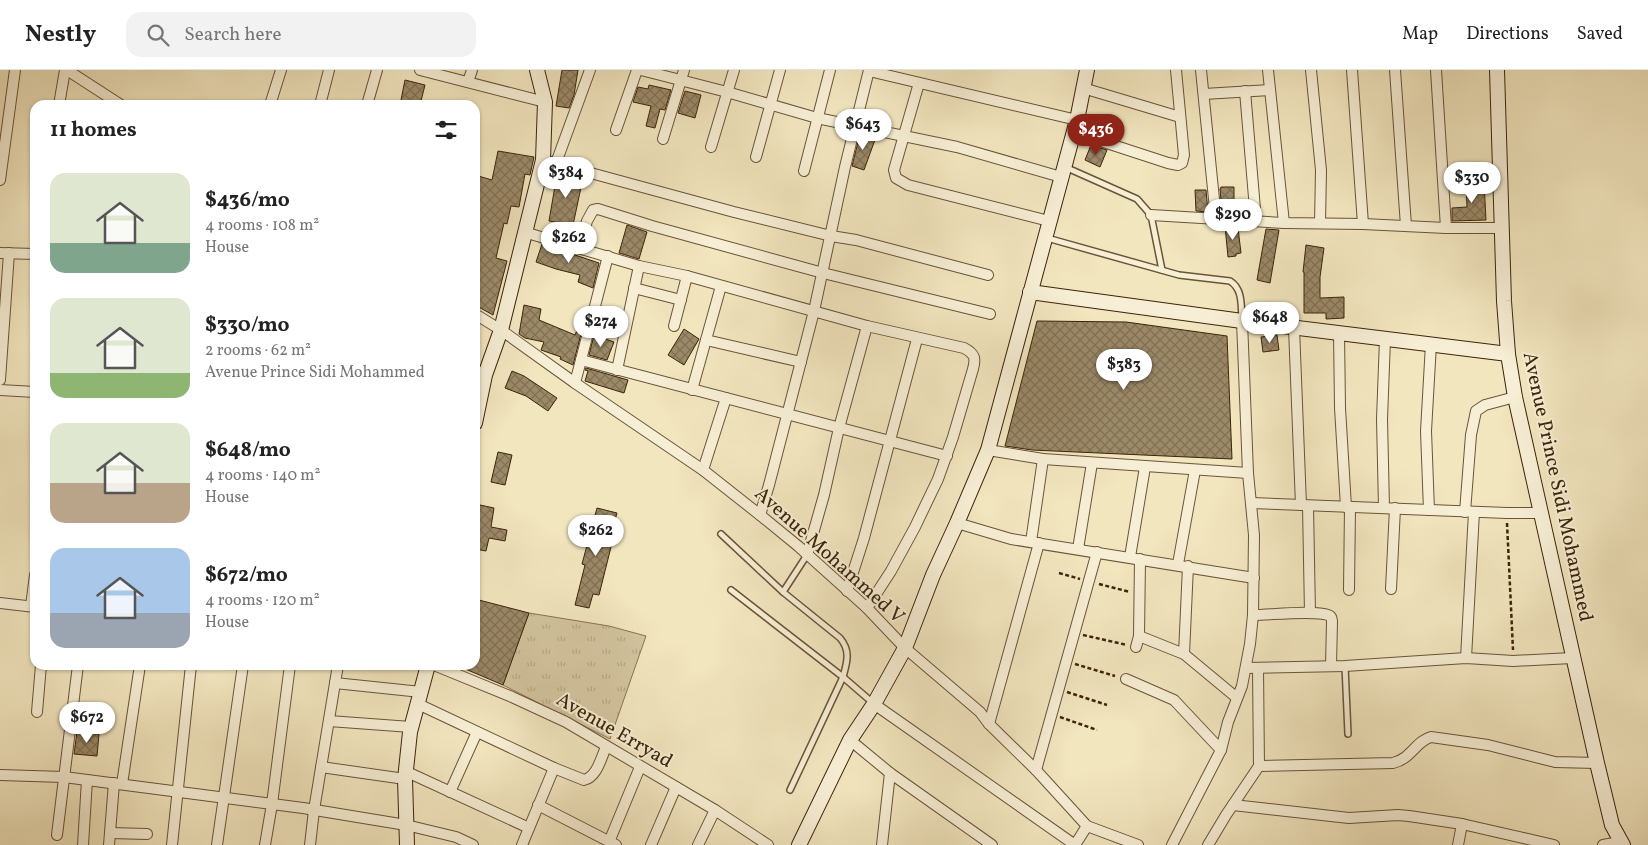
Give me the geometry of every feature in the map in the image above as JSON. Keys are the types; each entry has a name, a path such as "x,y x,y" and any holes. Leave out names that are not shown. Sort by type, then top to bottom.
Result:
{"street":[{"path":"0,180 15,70"},
{"path":"60,100 66,70 113,100"},
{"path":"272,100 281,70"},
{"path":"321,100 329,70"},
{"path":"368,100 377,70"},
{"path":"420,70 545,102"},
{"path":"468,82 472,70"},
{"path":"537,70 545,102 549,161"},
{"path":"480,373 501,330 524,232 549,161 590,70"},
{"path":"616,130 637,70"},
{"path":"641,70 682,75 727,92 817,118 904,135 1062,172"},
{"path":"711,147 734,70"},
{"path":"756,157 780,70"},
{"path":"804,171 830,70"},
{"path":"799,845 850,740 874,704 905,648 933,575 988,450 1075,126 1087,70"},
{"path":"760,515 814,311 845,167 869,71 1075,126 1168,163 1178,165 1182,164 1184,160 1176,70"},
{"path":"1201,70 1216,219"},
{"path":"1268,70 1284,223"},
{"path":"1311,70 1321,170 1320,223"},
{"path":"1352,70 1363,224"},
{"path":"1395,70 1406,226"},
{"path":"1436,70 1446,228"},
{"name":"Avenue Prince Sidi Mohammed","path":"1497,70 1500,228 1508,354 1514,397 1597,763 1612,825 1621,843"},
{"path":"663,139 682,75"},
{"path":"918,83 894,170 898,180 928,191 1049,222"},
{"path":"1083,88 1180,118"},
{"path":"1204,94 1270,90"},
{"path":"1245,91 1256,221"},
{"path":"549,161 734,212 831,236 856,240 988,275"},
{"path":"579,247 589,216 594,210 598,209 652,226 823,273 990,314"},
{"path":"1151,215 1284,223 1500,228"},
{"path":"524,232 639,266 687,276 917,339 964,348 974,355 976,358 947,456 938,479 891,571 867,608"},
{"path":"0,380 5,253 30,254"},
{"path":"575,383 608,256"},
{"path":"617,370 639,266"},
{"path":"674,326 687,276"},
{"path":"692,390 721,286"},
{"path":"634,288 681,300"},
{"path":"1030,292 1294,328 1508,354"},
{"name":"Avenue Mohammed V","path":"480,317 703,470 760,515 867,608 905,648 980,712 989,724 1036,770 1087,826 1138,845"},
{"path":"1172,845 1220,750 1246,668 1253,615 1254,578 1242,321"},
{"path":"807,555 867,326"},
{"path":"1294,328 1310,613"},
{"path":"1339,333 1340,408 1348,507 1349,590"},
{"path":"847,591 864,538 917,339"},
{"path":"1384,339 1382,420 1384,508"},
{"path":"706,340 801,362"},
{"path":"1430,510 1426,431 1431,344"},
{"path":"581,360 947,456"},
{"path":"0,390 30,392"},
{"path":"1466,658 1471,435 1476,411 1485,405 1514,397"},
{"path":"703,470 726,398"},
{"path":"988,450 1042,459 1248,473"},
{"path":"989,724 1035,543 1042,459"},
{"path":"1078,549 1092,463"},
{"path":"1136,647 1139,636 1135,558 1145,467"},
{"path":"1184,654 1183,565 1195,470"},
{"path":"1251,503 1540,513"},
{"path":"1391,589 1395,508"},
{"path":"957,524 1011,539 1183,565 1254,578"},
{"path":"1036,770 1097,552"},
{"path":"0,603 30,607"},
{"path":"1253,615 1310,613 1329,615 1331,617 1331,666"},
{"path":"1139,636 1184,654 1237,698"},
{"path":"1246,668 1344,666 1466,658 1513,662 1572,658"},
{"path":"1208,845 1259,766 1258,668"},
{"path":"37,712 41,670"},
{"path":"58,835 77,670"},
{"path":"110,845 110,833 118,784 139,670"},
{"path":"172,845 190,670"},
{"path":"217,845 242,670"},
{"path":"265,845 289,670"},
{"path":"310,845 337,670"},
{"path":"407,845 405,775 411,727 427,670"},
{"name":"Avenue Erryad","path":"446,670 566,722 715,810 755,841 768,845"},
{"path":"1126,679 1174,700 1220,750"},
{"path":"335,683 419,698 477,732 584,780 594,773 606,746"},
{"path":"874,704 1075,845 1087,826"},
{"path":"328,721 411,727"},
{"path":"450,792 477,732"},
{"path":"1259,766 1393,763 1404,759 1424,739 1431,736 1488,745 1555,762 1597,763"},
{"path":"850,740 890,772 992,845"},
{"path":"538,805 612,843 640,766"},
{"path":"321,767 405,775 450,792 529,828"},
{"path":"522,845 554,768"},
{"path":"882,845 890,772"},
{"path":"0,775 64,777 314,810 406,825 456,837 473,845"},
{"path":"83,845 87,780"},
{"path":"651,845 676,787"},
{"path":"1233,805 1349,818 1398,815 1462,824 1554,845"},
{"path":"698,845 715,810"},
{"path":"1458,845 1462,824"},
{"path":"110,833 148,834"},
{"path":"1603,845 1621,843"}],"lane":[{"path":"1062,172 1137,199 1151,215 1162,270"},
{"path":"1044,238 1179,275 1230,281 1239,290 1242,321"},
{"path":"721,534 782,592 840,638 846,645 847,661 843,677 790,790"},
{"path":"782,592 807,555"},
{"path":"730,590 843,677 874,704"},
{"path":"1344,666 1348,734"}],"path":[{"path":"1507,513 1513,662"},
{"path":"1074,633 1136,647"},
{"path":"1066,661 1126,679"},
{"path":"1059,689 1107,705"},
{"path":"1052,714 1097,730"}],"green space":[{"path":"529,613 609,626 646,636 610,739 503,685"}],"building":[{"path":"562,70 578,70 574,95 569,108 556,106"},
{"path":"405,80 425,85 421,100 401,100"},
{"path":"649,85 671,90 665,110 660,109 655,128 646,126 651,106 633,102 638,87 648,89"},
{"path":"685,91 701,95 695,118 678,113"},
{"path":"860,134 876,137 864,170 852,166"},
{"path":"1091,145 1107,150 1100,167 1085,160"},
{"path":"498,151 534,157 530,175 525,174 519,207 511,206 507,224 504,223 496,258 507,261 493,315 480,308 480,176 492,180"},
{"path":"560,172 583,178 573,225 549,221 556,180 559,181"},
{"path":"1484,182 1486,220 1452,221 1452,208 1467,207 1466,183"},
{"path":"1221,187 1234,187 1234,213 1222,212"},
{"path":"1195,190 1206,190 1208,212 1196,211"},
{"path":"627,225 647,232 639,259 619,253"},
{"path":"1225,226 1238,228 1241,253 1236,254 1236,256 1228,257"},
{"path":"1266,229 1279,230 1270,283 1257,280"},
{"path":"542,244 599,263 593,288 578,282 580,275 536,262"},
{"path":"1306,245 1324,248 1320,277 1320,298 1344,297 1344,318 1326,319 1326,313 1304,313 1303,272"},
{"path":"524,305 541,309 539,320 575,335 578,328 582,330 573,365 560,359 561,357 541,350 544,342 525,338 519,334"},
{"path":"1037,321 1126,322 1227,336 1232,459 1032,450 1005,446"},
{"path":"684,329 699,339 684,365 668,355"},
{"path":"594,335 614,342 607,360 589,355"},
{"path":"1277,335 1279,350 1263,352 1261,337"},
{"path":"586,368 628,380 624,393 585,381 588,371 585,370"},
{"path":"512,371 524,376 557,398 548,411 526,396 505,388"},
{"path":"498,452 512,455 505,485 491,482"},
{"path":"480,505 494,508 491,527 507,530 505,541 489,538 486,551 480,550"},
{"path":"597,508 617,513 610,538 613,539 599,595 593,594 589,608 575,605 585,565 582,564"},
{"path":"480,600 529,613 503,685 468,670 480,670"},
{"path":"77,732 99,734 97,756 74,754"}]}
